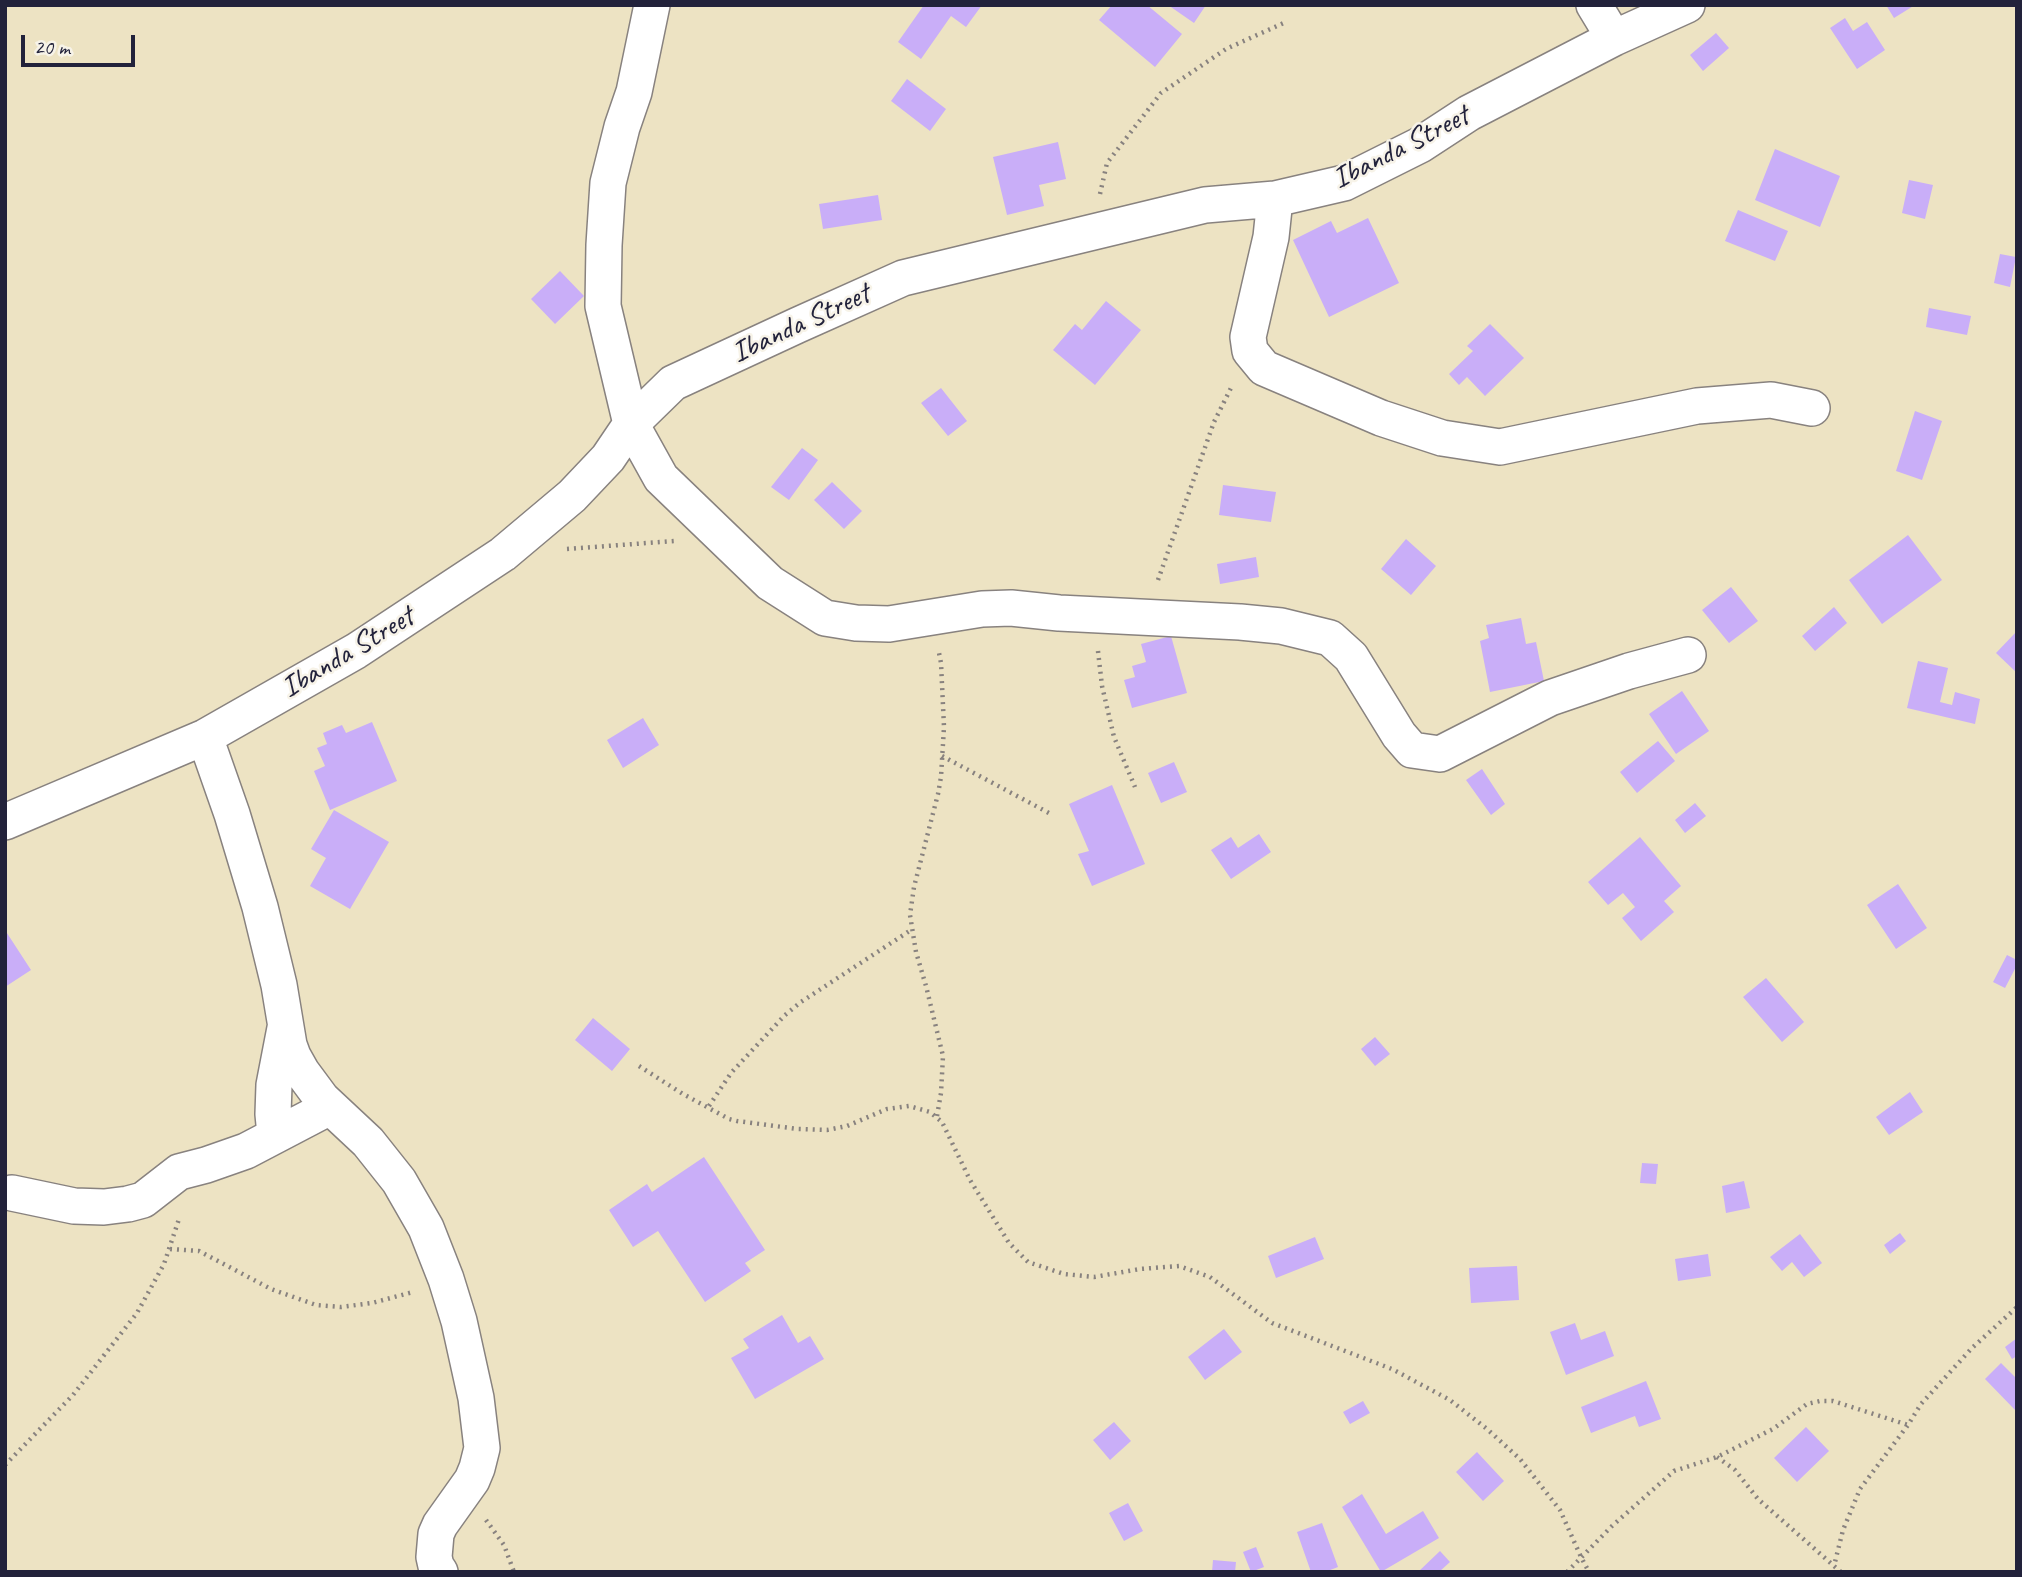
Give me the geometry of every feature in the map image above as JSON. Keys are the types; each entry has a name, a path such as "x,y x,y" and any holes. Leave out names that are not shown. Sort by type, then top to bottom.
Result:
{"street":[{"path":"652,5 634,92 608,183 604,245 603,306 631,424 661,478 770,583 825,618 889,624 982,609 1011,608 1240,621 1281,626 1329,638 1351,657 1399,735 1412,750 1440,754 1550,698 1629,671 1688,655"},
{"path":"1594,5 1614,38"},
{"name":"Ibanda Street","path":"5,822 205,737 356,651 503,554 572,496 608,457 631,424 673,383 903,278 1205,205 1275,199 1344,184 1420,145 1469,113 1614,38 1687,5"},
{"path":"1275,199 1271,237 1248,337 1250,351 1264,368 1381,418 1442,438 1500,447 1697,406 1771,400 1812,408"},
{"path":"205,737 260,907 279,985 289,1045 298,1064 322,1099 368,1142 400,1181 426,1228 446,1279 458,1321 480,1419 482,1448 477,1468 436,1534 434,1558 440,1572"},
{"path":"275,1135 274,1085 286,1024"},
{"path":"12,1193 74,1206 104,1208 143,1200 179,1172 206,1166 246,1151 330,1107"}],"path":[{"path":"1092,233 1107,163 1161,93 1226,49 1286,22"},
{"path":"1144,617 1214,422 1250,351"},
{"path":"503,554 722,537"},
{"path":"1099,615 1098,649 1107,712 1135,788"},
{"path":"929,618 941,663 942,756 938,794 911,903 911,930 943,1056 937,1116"},
{"path":"942,756 1049,813"},
{"path":"709,1106 730,1073 785,1015 911,930"},
{"path":"639,1066 683,1094 737,1121 816,1130 847,1125 887,1109 909,1106 937,1116 948,1132 970,1180 1009,1243 1028,1262 1064,1274 1094,1277 1179,1266 1210,1277 1272,1322 1392,1369 1450,1400 1520,1460 1560,1510 1589,1572"},
{"path":"5,1465 73,1395 137,1313 164,1264 188,1192 206,1166"},
{"path":"170,1249 199,1251 271,1289 307,1303 327,1307 401,1297 446,1279"},
{"path":"1834,1566 1843,1530 1860,1489 1921,1404 1964,1357 2017,1307"},
{"path":"1567,1572 1612,1526 1674,1471 1717,1457 1773,1429 1807,1404 1833,1401 1908,1425"},
{"path":"1717,1457 1735,1470 1758,1499 1841,1572"},
{"path":"463,1492 504,1545 514,1572"}],"building":[{"path":"924,5 982,5 966,27 951,16 921,59 898,42"},
{"path":"1112,5 1147,5 1182,34 1155,67 1099,20"},
{"path":"1168,5 1206,5 1194,23"},
{"path":"1886,5 1915,5 1894,18"},
{"path":"1845,18 1853,31 1867,22 1885,50 1857,69 1830,28"},
{"path":"1716,33 1729,48 1703,71 1690,55"},
{"path":"907,79 946,109 930,131 891,101"},
{"path":"1058,142 1066,179 1039,185 1044,206 1007,215 993,157"},
{"path":"1775,149 1840,176 1820,227 1755,200"},
{"path":"1909,180 1933,185 1925,219 1902,213"},
{"path":"878,195 882,220 823,229 819,204"},
{"path":"1738,210 1788,231 1775,261 1725,241"},
{"path":"1368,218 1399,283 1329,317 1293,240 1331,221 1337,233"},
{"path":"2000,254 2016,257 2010,287 1994,283"},
{"path":"560,271 584,296 555,324 531,299"},
{"path":"1106,301 1141,330 1095,385 1053,350 1075,324 1082,330"},
{"path":"1929,308 1971,316 1967,335 1926,327"},
{"path":"1490,324 1524,358 1485,396 1467,377 1459,385 1449,374 1473,351 1467,346"},
{"path":"941,388 967,421 948,436 921,403"},
{"path":"1915,411 1942,421 1922,480 1896,471"},
{"path":"802,448 818,460 789,500 771,487"},
{"path":"832,482 862,511 844,529 814,500"},
{"path":"1223,485 1276,492 1271,522 1219,515"},
{"path":"1908,535 1942,580 1882,624 1849,580"},
{"path":"1406,539 1436,566 1411,595 1381,569"},
{"path":"1256,557 1259,577 1220,584 1217,564"},
{"path":"1731,587 1758,621 1729,643 1702,610"},
{"path":"1834,607 1847,623 1815,651 1802,636"},
{"path":"1521,618 1526,644 1536,642 1544,681 1490,692 1480,641 1489,638 1486,625"},
{"path":"2017,631 2017,673 1996,653"},
{"path":"1171,636 1187,693 1132,708 1124,680 1135,677 1132,666 1146,662 1141,644"},
{"path":"1918,661 1948,668 1940,702 1952,705 1955,692 1980,699 1975,724 1907,708"},
{"path":"1682,691 1709,731 1676,754 1649,714"},
{"path":"643,718 659,745 623,768 607,740"},
{"path":"372,722 397,781 330,810 314,771 325,766 317,748 327,744 323,733 342,725 346,733"},
{"path":"1658,741 1675,761 1637,793 1620,772"},
{"path":"1174,762 1187,792 1161,803 1148,773"},
{"path":"1482,769 1505,804 1491,815 1466,780"},
{"path":"1112,785 1145,864 1092,886 1078,854 1089,851 1069,804"},
{"path":"1695,803 1706,816 1685,833 1675,820"},
{"path":"334,810 389,842 350,909 310,886 326,858 311,849"},
{"path":"1259,834 1271,852 1231,879 1211,850 1231,837 1238,848"},
{"path":"1640,837 1681,886 1664,901 1674,912 1641,941 1622,918 1635,907 1623,893 1608,905 1588,882"},
{"path":"1898,884 1927,928 1896,949 1867,905"},
{"path":"5,930 31,970 5,987"},
{"path":"2007,955 2017,960 2017,965 2005,988 1993,982"},
{"path":"1766,978 1804,1022 1782,1042 1743,997"},
{"path":"593,1018 630,1049 612,1071 575,1040"},
{"path":"1375,1037 1390,1054 1375,1066 1361,1049"},
{"path":"1910,1092 1923,1112 1889,1135 1876,1117"},
{"path":"704,1157 765,1250 745,1263 751,1271 705,1302 658,1231 633,1247 609,1210 647,1184 652,1192"},
{"path":"1642,1163 1658,1164 1656,1184 1640,1183"},
{"path":"1744,1181 1750,1208 1726,1213 1722,1186"},
{"path":"1900,1233 1906,1241 1890,1254 1884,1245"},
{"path":"1800,1234 1822,1263 1804,1277 1792,1262 1782,1271 1770,1257"},
{"path":"1315,1237 1324,1259 1276,1278 1268,1256"},
{"path":"1708,1254 1711,1276 1678,1281 1675,1259"},
{"path":"1517,1266 1519,1300 1471,1303 1469,1268"},
{"path":"782,1315 798,1343 810,1336 824,1359 755,1399 731,1358 749,1348 743,1339"},
{"path":"1575,1323 1581,1340 1605,1331 1614,1356 1566,1375 1550,1332"},
{"path":"1224,1329 1242,1352 1205,1380 1188,1357"},
{"path":"2017,1338 2017,1356 2012,1359 2005,1347"},
{"path":"2001,1363 2017,1379 2017,1412 1985,1379"},
{"path":"1646,1381 1661,1419 1639,1427 1635,1416 1591,1433 1581,1407"},
{"path":"1363,1401 1370,1413 1350,1424 1343,1412"},
{"path":"1114,1422 1131,1441 1110,1460 1093,1440"},
{"path":"1806,1427 1829,1451 1797,1482 1774,1458"},
{"path":"1477,1452 1504,1481 1483,1501 1456,1472"},
{"path":"1362,1494 1386,1534 1423,1511 1439,1538 1381,1572 1342,1507"},
{"path":"1128,1503 1143,1531 1124,1541 1109,1513"},
{"path":"1322,1523 1338,1567 1325,1572 1311,1572 1297,1532"},
{"path":"1256,1547 1264,1567 1251,1572 1243,1552"},
{"path":"1440,1551 1450,1562 1439,1572 1418,1572"},
{"path":"1213,1560 1236,1562 1235,1572 1212,1572"}]}
